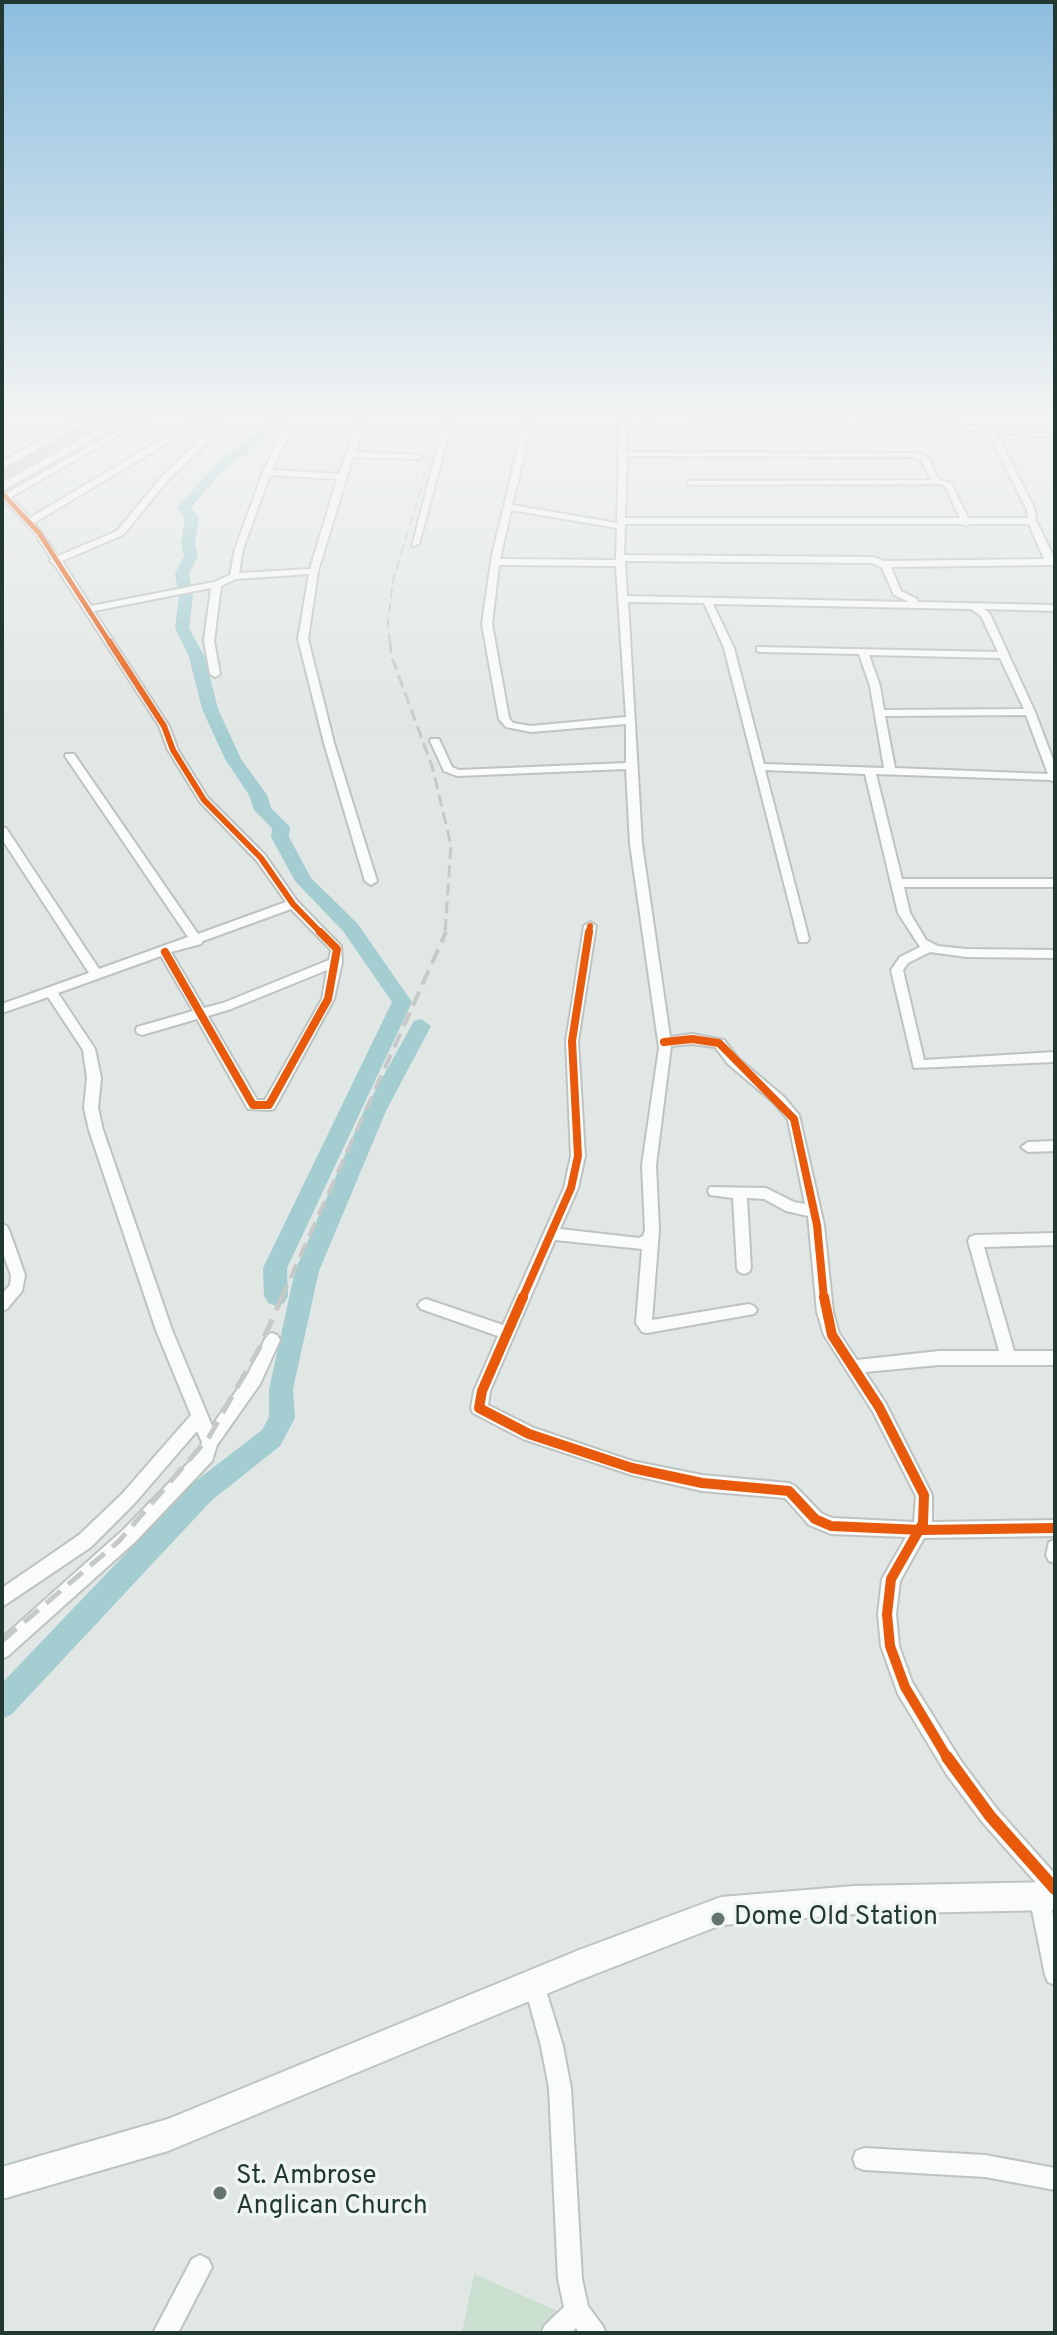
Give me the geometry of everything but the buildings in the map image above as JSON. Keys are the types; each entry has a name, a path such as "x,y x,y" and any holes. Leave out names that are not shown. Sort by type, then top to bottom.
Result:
{"main road":[{"path":"2,2183 168,2135 534,1984 721,1911 854,1900 1050,1893"}],"street":[{"path":"54,561 120,533 131,520"},
{"path":"234,576 239,549 250,520"},
{"path":"329,520 314,571 303,639 305,658 371,881"},
{"path":"415,544 422,520"},
{"path":"504,520 487,624 504,719 510,725 531,729 631,720"},
{"path":"495,562 1052,562 1032,521 622,524 595,520"},
{"path":"622,520 620,561 636,844 664,1042 658,1113 649,1165 653,1199 644,1323 647,1327 749,1310"},
{"path":"31,521 54,561 89,609 164,726 173,750 204,800 261,858 293,904 337,949 328,999 273,1098 264,1107 253,1105 165,952"},
{"path":"882,563 897,593 920,603"},
{"path":"89,609 217,584 234,576 314,571"},
{"path":"215,674 209,641 217,584"},
{"path":"623,599 1055,608"},
{"path":"708,602 729,648 803,939"},
{"path":"761,767 1054,778 1052,758 985,614 975,608"},
{"path":"760,649 864,654 1002,655"},
{"path":"864,654 880,713 890,772"},
{"path":"880,713 1030,712"},
{"path":"435,741 448,769 457,773 630,766"},
{"path":"70,756 197,941"},
{"path":"870,771 904,913 928,948"},
{"path":"2,830 97,976"},
{"path":"896,883 1055,883"},
{"path":"2,1009 293,904"},
{"path":"590,926 572,1041 578,1156 571,1188 478,1401 485,1414 529,1434 632,1468 702,1483 789,1491 815,1519 831,1526 921,1530 1055,1528"},
{"path":"1055,954 966,953 928,948 904,960 897,970 919,1065 1055,1057"},
{"path":"142,1030 201,1015 336,962"},
{"path":"51,992 89,1049 94,1078 91,1108 96,1130 164,1330 210,1442"},
{"path":"664,1042 692,1039 719,1043 733,1061 779,1100 794,1119 814,1211 825,1312 837,1345 913,1468 924,1495 926,1512 921,1530 891,1579 887,1614 890,1646 905,1687 927,1727 1050,1893 1055,1975"},
{"path":"1028,1147 1055,1146"},
{"path":"715,1191 766,1194 791,1207 814,1211"},
{"path":"740,1193 744,1268"},
{"path":"2,1230 18,1275 17,1287 2,1305"},
{"path":"552,1234 621,1245 640,1244 650,1239"},
{"path":"1008,1356 975,1241 1055,1239"},
{"path":"426,1305 509,1333"},
{"path":"2,1650 129,1536 206,1456 210,1442 254,1379 272,1340"},
{"path":"852,1367 1008,1356 1055,1358"},
{"path":"2,1598 85,1541 128,1499 200,1416"},
{"path":"1055,1548 1055,1555"},
{"path":"534,1984 552,2046 560,2088 570,2279 577,2311 594,2333"},
{"path":"864,2159 985,2166 1055,2179"},
{"path":"165,2333 200,2267"},
{"path":"553,2333 577,2311"}],"green space":[{"path":"474,2274 607,2333 462,2333"}],"waterway":[{"path":"192,520 188,543 191,556 182,573 186,597 182,628 197,657 197,668 210,709 233,759 258,795 263,810 281,827 280,837 304,881 350,927 402,1002 275,1268 276,1296"},
{"path":"2,1704 202,1492 271,1438 282,1418 281,1389 307,1271 375,1111 421,1026"},
{"path":"289,1309 301,1306"}],"railway":[{"path":"390,643 388,623 393,580 411,520"},
{"path":"390,641 391,655 432,766 451,845 445,934"},
{"path":"281,1299 446,932"},
{"path":"2,1641 119,1541 209,1437 260,1347 282,1297"}],"cycle path":[{"path":"27,520 39,533 164,726 173,750 204,800 261,858 293,904 337,949 328,999 269,1105 253,1105 165,952"},
{"path":"590,926 572,1041 578,1156 571,1188 482,1391 479,1408 529,1434 632,1468 702,1483 789,1491 815,1519 831,1526 921,1530 1055,1528"},
{"path":"664,1042 692,1039 719,1043 733,1061 779,1100 794,1119 817,1225 825,1312 832,1335 879,1407 924,1495 923,1523 891,1579 887,1614 890,1646 905,1687 954,1768 990,1816 1055,1889"}],"place":[{"name":"Dome Old Station","path":"718,1919"},
{"name":"St. Ambrose Anglican Church","path":"220,2193"}]}
